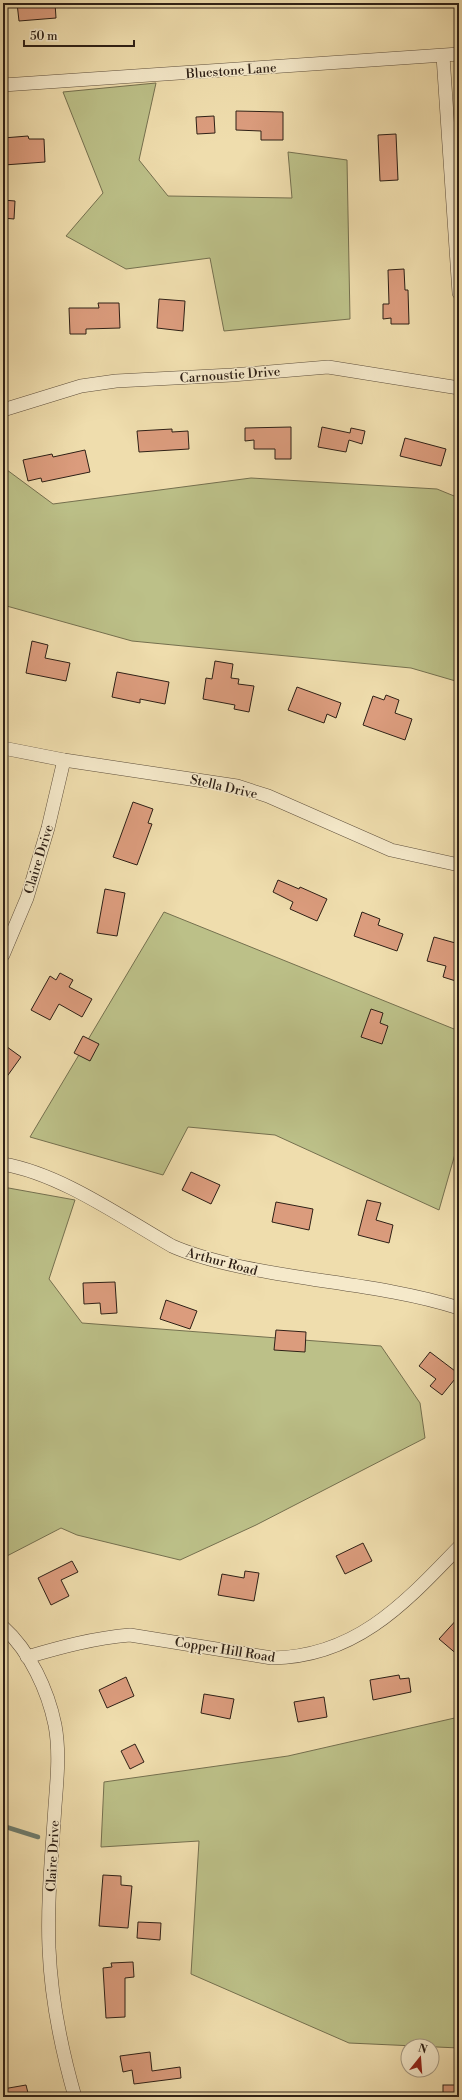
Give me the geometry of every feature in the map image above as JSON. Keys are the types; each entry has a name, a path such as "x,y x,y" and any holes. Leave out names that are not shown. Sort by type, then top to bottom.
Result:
{"street":[{"name":"Bluestone Lane","path":"3,86 459,54"},
{"path":"443,56 459,293"},
{"name":"Carnoustie Drive","path":"3,410 81,386 116,381 232,375 328,367 459,388"},
{"name":"Stella Drive","path":"3,748 64,760 237,786 268,796 392,850 459,865"},
{"name":"Claire Drive","path":"3,955 27,898 48,828 64,760"},
{"name":"Arthur Road","path":"3,1164 21,1167 57,1181 172,1246 191,1255 275,1275 430,1299 459,1308"},
{"name":"Copper Hill Road","path":"27,1658 92,1640 130,1634 272,1658 293,1658 320,1652 352,1638 393,1613 414,1594 459,1546"},
{"name":"Claire Drive","path":"3,1627 16,1641 38,1678 55,1726 58,1764 49,1908 50,1962 52,1992 66,2064 75,2097"}],"green space":[{"path":"156,83 139,160 168,196 292,198 288,152 347,160 350,319 224,331 210,258 126,269 66,236 103,193 63,92"},
{"path":"3,467 53,504 251,478 437,489 459,498 459,682 411,668 132,641 3,605"},
{"path":"164,912 459,1031 459,1140 439,1210 275,1135 188,1127 163,1175 30,1137"},
{"path":"3,1187 75,1200 49,1279 82,1323 381,1346 420,1403 425,1438 256,1525 180,1560 77,1535 61,1528 3,1558"},
{"path":"459,1717 459,2048 440,2047 440,2038 400,2038 400,2045 349,2043 191,1974 199,1841 101,1847 104,1782 288,1756"}],"building":[{"path":"17,3 55,3 56,18 19,21"},
{"path":"236,111 283,112 283,140 261,140 261,131 236,130"},
{"path":"214,116 215,133 197,134 196,117"},
{"path":"396,134 398,180 380,181 378,135"},
{"path":"28,136 29,139 44,139 45,162 4,165 3,138"},
{"path":"3,200 15,201 14,219 3,218"},
{"path":"404,269 405,290 408,290 409,324 391,324 391,318 383,319 383,304 389,304 388,270"},
{"path":"159,299 185,301 183,331 157,328"},
{"path":"98,303 119,303 120,328 86,329 86,334 70,334 69,308 99,308"},
{"path":"291,427 291,459 275,459 275,449 254,449 254,440 245,441 245,428"},
{"path":"322,427 350,433 351,428 365,431 362,444 349,440 346,452 318,447"},
{"path":"172,429 172,432 188,431 189,449 139,452 137,431"},
{"path":"405,438 446,449 441,466 400,456"},
{"path":"85,450 90,472 42,482 41,478 28,481 23,460 52,454 53,457"},
{"path":"32,641 48,645 45,658 70,663 66,681 26,673"},
{"path":"215,661 233,664 231,678 239,679 238,684 254,686 249,712 234,709 235,705 203,699 206,678 212,679"},
{"path":"117,672 169,682 165,704 140,699 140,703 112,697"},
{"path":"297,687 341,703 336,718 327,714 324,723 288,710"},
{"path":"386,695 399,700 395,713 412,719 405,740 363,725 373,696 384,700"},
{"path":"133,802 153,809 148,823 152,824 137,865 113,857"},
{"path":"278,880 299,889 300,887 327,899 317,921 290,909 293,902 273,892"},
{"path":"105,889 125,893 117,936 97,933"},
{"path":"362,912 380,919 378,925 403,934 397,951 354,936"},
{"path":"434,937 459,944 459,982 443,977 446,966 427,961"},
{"path":"60,973 73,980 69,987 92,999 82,1017 59,1004 50,1020 31,1010 50,976 56,980"},
{"path":"371,1009 383,1013 380,1023 388,1026 382,1044 361,1037"},
{"path":"83,1036 99,1044 90,1061 74,1053"},
{"path":"3,1044 21,1057 3,1082"},
{"path":"191,1172 220,1185 211,1204 182,1190"},
{"path":"367,1200 381,1203 376,1220 393,1225 389,1243 358,1235"},
{"path":"276,1202 313,1209 309,1230 272,1222"},
{"path":"115,1282 117,1313 101,1314 100,1303 84,1304 83,1283"},
{"path":"166,1300 197,1311 190,1329 160,1319"},
{"path":"276,1330 306,1332 305,1352 274,1350"},
{"path":"430,1352 459,1374 442,1395 430,1386 436,1379 419,1366"},
{"path":"363,1543 372,1561 345,1574 336,1556"},
{"path":"72,1561 78,1572 61,1580 69,1596 51,1605 38,1578"},
{"path":"245,1571 259,1573 254,1601 218,1595 222,1574 244,1578"},
{"path":"459,1617 459,1656 439,1639"},
{"path":"399,1675 400,1679 409,1678 411,1692 373,1700 370,1680"},
{"path":"126,1677 134,1696 107,1708 99,1690"},
{"path":"204,1694 234,1699 230,1719 201,1713"},
{"path":"324,1697 327,1717 298,1722 294,1702"},
{"path":"135,1744 144,1762 130,1769 121,1751"},
{"path":"103,1875 121,1876 121,1885 132,1886 128,1928 99,1926"},
{"path":"138,1922 161,1923 160,1940 137,1938"},
{"path":"133,1962 134,1977 125,1978 125,2017 106,2018 103,1968 112,1967 111,1963"},
{"path":"150,2052 152,2071 180,2067 181,2078 134,2084 132,2070 123,2072 120,2056"},
{"path":"26,2085 29,2097 3,2097 3,2089"},
{"path":"443,2085 459,2085 459,2097 443,2097"}],"waterway":[{"path":"3,1826 38,1837"}]}
